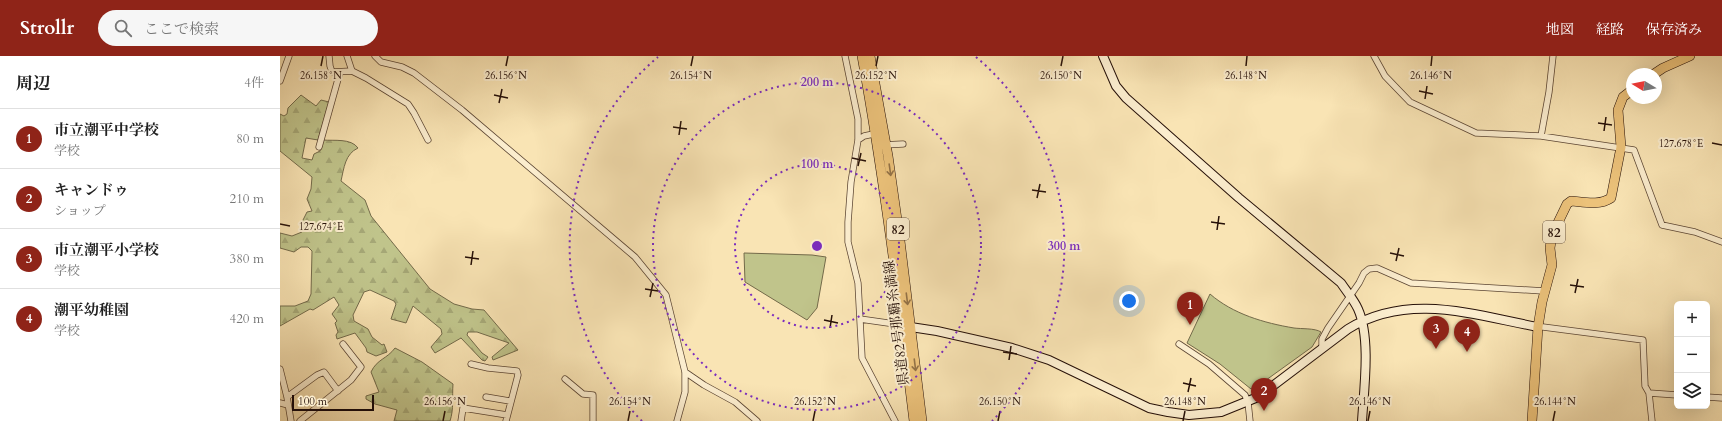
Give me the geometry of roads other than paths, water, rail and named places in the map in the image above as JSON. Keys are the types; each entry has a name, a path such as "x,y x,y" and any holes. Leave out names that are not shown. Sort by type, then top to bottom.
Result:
{"main road":[{"name":"県道82号那覇糸満線","path":"862,56 880,132"},
{"name":"県道82号那覇糸満線","path":"870,56 882,146 900,241 914,421"},
{"path":"1662,68 1690,56"},
{"name":"82","path":"1532,421 1538,327 1544,291 1552,265 1550,248 1552,235 1567,204 1571,201 1595,203 1606,201 1611,198 1621,147 1618,110 1623,97 1626,95"},
{"name":"県道82号那覇糸満線","path":"906,326 922,421"}],"street":[{"path":"280,81 289,56"},
{"path":"329,56 332,72 352,71 408,104 414,112 428,140"},
{"path":"347,56 352,71"},
{"path":"375,56 381,62 402,67 414,73 462,110 635,256 666,295 685,372 685,392 681,409 676,421"},
{"path":"845,56 858,118 858,140 851,182 848,242 858,283 862,358 895,421"},
{"path":"1103,56 1116,86 1126,98 1239,198 1341,283 1350,295 1359,310 1362,321 1365,349 1362,421"},
{"path":"1374,56 1385,76 1410,102 1476,133 1541,136 1634,150 1662,225 1695,232 1722,242"},
{"path":"1541,136 1549,92 1553,56"},
{"path":"319,147 340,72"},
{"path":"858,140 864,136 880,132"},
{"path":"882,146 903,144"},
{"path":"1322,349 1322,339 1359,283 1364,272 1369,269 1377,268 1411,282 1544,291"},
{"path":"860,319 938,330 995,343 1049,360 1137,402 1159,410 1184,414 1211,414 1248,402 1270,390 1348,329 1362,321 1380,314 1400,309 1422,308 1441,310 1538,327 1643,340 1645,386 1649,393 1652,421"},
{"path":"300,421 351,380 361,367 343,344"},
{"path":"1179,344 1209,364 1245,394 1248,402 1250,421"},
{"path":"461,421 463,408 506,418 518,375 517,371 488,368 471,364"},
{"path":"280,369 291,421"},
{"path":"287,397 317,375 324,372 338,391"},
{"path":"685,372 718,394 735,402 757,421"},
{"path":"565,379 583,394 593,395 593,421"},
{"path":"1649,393 1674,395"},
{"path":"486,396 510,401"},
{"path":"1710,397 1722,398"},
{"path":"280,403 288,405"}],"place":[{"name":"市立潮平中学校","path":"1190,325"},
{"name":"市立潮平小学校","path":"1436,349"},
{"name":"潮平幼稚園","path":"1467,352"},
{"name":"キャンドゥ","path":"1264,411"}]}
